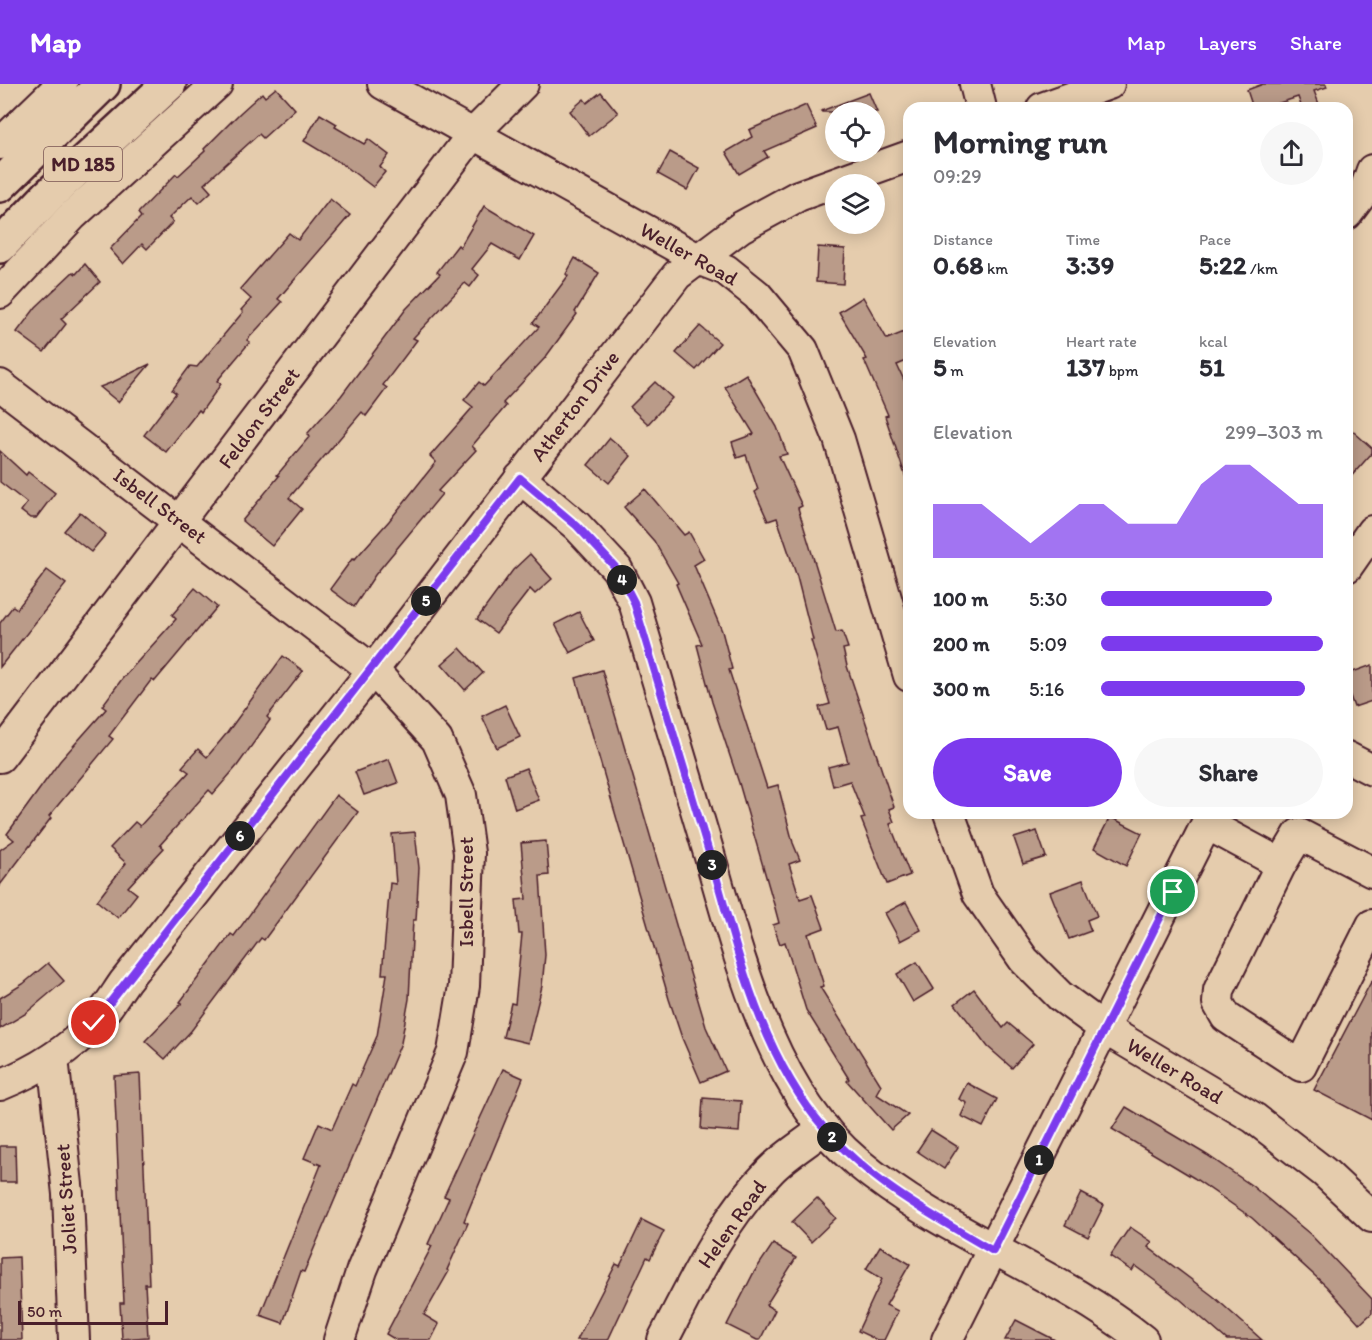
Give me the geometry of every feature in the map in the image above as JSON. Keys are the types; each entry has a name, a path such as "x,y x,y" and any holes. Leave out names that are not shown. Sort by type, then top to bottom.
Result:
{"main road":[{"name":"MD 185","path":"0,185 103,84"},
{"name":"MD 185","path":"0,246 49,195 169,84"}],"street":[{"path":"0,144 62,84"},
{"path":"0,293 72,216 217,84"},
{"name":"Weller Road","path":"383,84 698,259 726,270 757,295 803,350 839,439 903,656"},
{"name":"Feldon Street","path":"0,757 472,135 522,84"},
{"path":"975,84 980,102"},
{"path":"1059,102 1109,84"},
{"name":"Atherton Drive","path":"0,1085 21,1077 53,1058 94,1023 132,972 373,670 677,275 741,228 798,196 903,158"},
{"path":"1353,206 1365,190 1372,170"},
{"name":"Isbell Street","path":"0,385 373,670 437,740 461,795 469,853 464,986 453,1052 362,1270 339,1340"},
{"path":"520,478 577,526 617,569 634,602 753,1000 789,1077 824,1128 854,1160 899,1196 993,1251 1108,1312 1143,1340"},
{"path":"1353,558 1372,531"},
{"path":"1353,761 1372,770"},
{"name":"Weller Road","path":"951,819 978,894 1024,960 1060,996 1105,1029 1254,1118 1324,1172 1372,1217"},
{"path":"947,1340 1210,819"},
{"path":"1212,819 1281,864"},
{"path":"1372,872 1299,834 1281,864 1219,990 1218,1003 1226,1017 1301,1066 1372,925"},
{"name":"Joliet Street","path":"53,1058 68,1194 74,1340"},
{"name":"Helen Road","path":"663,1340 712,1244 742,1203 772,1168 824,1128"}],"building":[{"path":"1263,84 1326,84 1327,87 1314,91 1318,102 1300,102 1298,97 1283,102 1251,102 1247,90"},
{"path":"276,88 295,109 263,138 259,134 204,184 211,192 199,203 192,196 169,218 173,222 147,249 142,244 123,264 110,249 141,217 138,213 176,174 178,176 205,151 204,149 262,93 265,97"},
{"path":"601,92 618,113 589,136 570,111 584,99 587,103"},
{"path":"869,93 873,102 845,102"},
{"path":"806,105 817,128 764,151 768,157 739,174 726,152 752,137 749,130"},
{"path":"320,114 337,124 335,127 364,144 368,139 389,155 380,167 385,172 373,187 344,165 304,141"},
{"path":"670,152 699,168 687,190 658,174"},
{"path":"330,199 350,215 278,299 282,302 247,340 250,342 217,381 221,384 201,412 199,410 166,452 144,435 176,393 172,390 190,366 197,367 243,312 241,310 251,299 240,289 289,233 298,240"},
{"path":"484,206 534,236 520,260 492,244 472,269 479,275 470,287 465,283 413,338 417,340 383,385 387,388 366,416 362,412 289,498 302,509 272,546 242,521 310,436 307,434 341,396 406,309 440,274 437,272 458,245 460,247"},
{"path":"818,247 845,249 843,284 816,282"},
{"path":"575,258 599,273 575,312 577,314 545,358 503,403 506,406 472,446 476,450 438,491 442,494 375,575 354,607 330,589 352,559 354,560 389,521 436,462 430,456 473,407 464,400 479,382 484,386 539,327 533,323 568,276 566,274"},
{"path":"85,264 100,282 61,319 66,324 44,352 17,332 36,307 73,272 76,274"},
{"path":"863,297 887,339 903,332 903,362 897,365 903,378 903,469 885,416 888,415 864,360 867,359 839,312"},
{"path":"700,326 720,343 696,370 676,353"},
{"path":"150,364 118,402 100,387 113,382"},
{"path":"746,374 777,427 787,454 779,456 802,506 798,508 836,632 842,631 848,648 843,649 847,666 894,807 889,809 894,822 890,824 910,875 887,884 861,819 865,818 850,781 833,786 828,767 848,762 838,727 826,730 819,707 830,704 811,640 813,640 797,577 777,518 768,521 755,492 758,490 746,455 737,458 732,442 754,434 725,387"},
{"path":"655,382 672,398 648,424 630,407"},
{"path":"1353,431 1372,448 1372,453 1353,474"},
{"path":"610,438 631,456 609,483 588,465"},
{"path":"0,451 26,475 28,472 55,493 36,518 30,518 21,511 27,503 0,482"},
{"path":"645,489 684,535 689,532 704,559 694,565 722,631 732,669 729,670 767,788 778,785 793,843 800,860 789,864 800,899 812,895 824,928 808,934 824,986 820,987 881,1085 876,1094 908,1115 891,1130 847,1081 849,1079 806,1010 785,942 780,944 773,925 779,923 775,908 739,783 712,702 697,645 702,644 676,584 678,583 654,541 624,507"},
{"path":"80,512 106,534 91,552 64,531"},
{"path":"530,554 552,579 535,594 530,589 496,633 477,619 513,570"},
{"path":"47,570 66,584 0,667 0,623 13,606 17,609"},
{"path":"195,588 217,607 155,681 152,679 109,736 113,739 49,816 51,818 0,885 0,850 14,840 7,834 60,761 106,709 102,706 122,679 176,619 172,615"},
{"path":"579,612 594,641 570,653 555,624"},
{"path":"460,648 483,673 465,690 442,664"},
{"path":"283,656 303,671 267,717 270,720 237,766 213,794 209,790 160,845 164,848 128,887 137,894 118,918 97,901 126,863 110,848 135,822 140,826 189,772 182,767 198,749 207,757"},
{"path":"1372,665 1372,701 1354,707 1353,704 1353,672"},
{"path":"602,670 706,1027 726,1071 701,1082 682,1038 669,999 576,678"},
{"path":"505,705 520,737 497,748 482,716"},
{"path":"389,759 398,783 364,795 355,772"},
{"path":"526,768 539,800 515,809 505,776"},
{"path":"336,795 358,812 264,940 261,938 191,1031 165,1059 145,1041 182,1003 180,1002 231,934 234,936"},
{"path":"1109,819 1114,819 1142,833 1126,866 1094,848"},
{"path":"1037,831 1046,857 1023,864 1014,838"},
{"path":"415,832 419,868 416,920 413,920 409,999 401,1043 304,1272 301,1271 283,1323 260,1315 321,1165 304,1158 319,1123 332,1129 352,1084 355,1086 377,1036 387,974 382,974 390,883 396,884 392,834"},
{"path":"546,841 549,875 540,876 545,955 542,986 528,1043 503,1037 511,1003 515,1004 522,934 519,934 516,900 526,899 521,843"},
{"path":"1083,880 1097,916 1087,920 1091,931 1069,939 1050,892"},
{"path":"906,902 921,930 900,941 885,913"},
{"path":"917,962 934,989 913,1002 897,974"},
{"path":"48,963 64,981 25,1014 0,1029 0,998 23,984"},
{"path":"1372,980 1372,1120 1314,1090"},
{"path":"974,989 1003,1028 1008,1023 1033,1044 1012,1068 988,1047 955,1004"},
{"path":"503,1069 523,1078 464,1221 468,1223 447,1270 449,1271 424,1315 439,1324 431,1340 396,1340 386,1334 432,1246 428,1244 449,1198 444,1196"},
{"path":"140,1074 149,1284 145,1284 148,1337 122,1339 120,1303 124,1303 114,1076"},
{"path":"967,1083 997,1099 983,1127 961,1116 967,1103 959,1099"},
{"path":"703,1098 741,1101 739,1132 701,1129"},
{"path":"1126,1107 1207,1155 1251,1185 1310,1234 1372,1299 1372,1313 1360,1324 1326,1286 1252,1218 1194,1178 1112,1129"},
{"path":"931,1130 958,1147 944,1169 917,1151"},
{"path":"0,1146 15,1146 16,1182 0,1182"},
{"path":"1081,1193 1104,1205 1088,1237 1065,1225"},
{"path":"817,1198 836,1218 811,1242 792,1222"},
{"path":"642,1220 664,1231 650,1259 647,1257 608,1340 577,1340 616,1264 620,1266"},
{"path":"1130,1227 1152,1242 1148,1247 1213,1296 1262,1340 1227,1340 1181,1300 1135,1266 1132,1271 1110,1256"},
{"path":"773,1244 796,1258 766,1305 775,1310 760,1340 757,1340 727,1325 753,1274"},
{"path":"880,1246 910,1264 886,1305 898,1311 884,1340 877,1340 858,1331 882,1279 866,1269"},
{"path":"19,1257 22,1340 0,1340 0,1258"},
{"path":"1016,1320 1055,1340 1005,1340"}],"route":[{"path":"94,1023 383,657 520,478 577,526 617,569 634,602 753,1000 789,1077 824,1128 854,1160 899,1196 993,1251 1173,892"}]}
